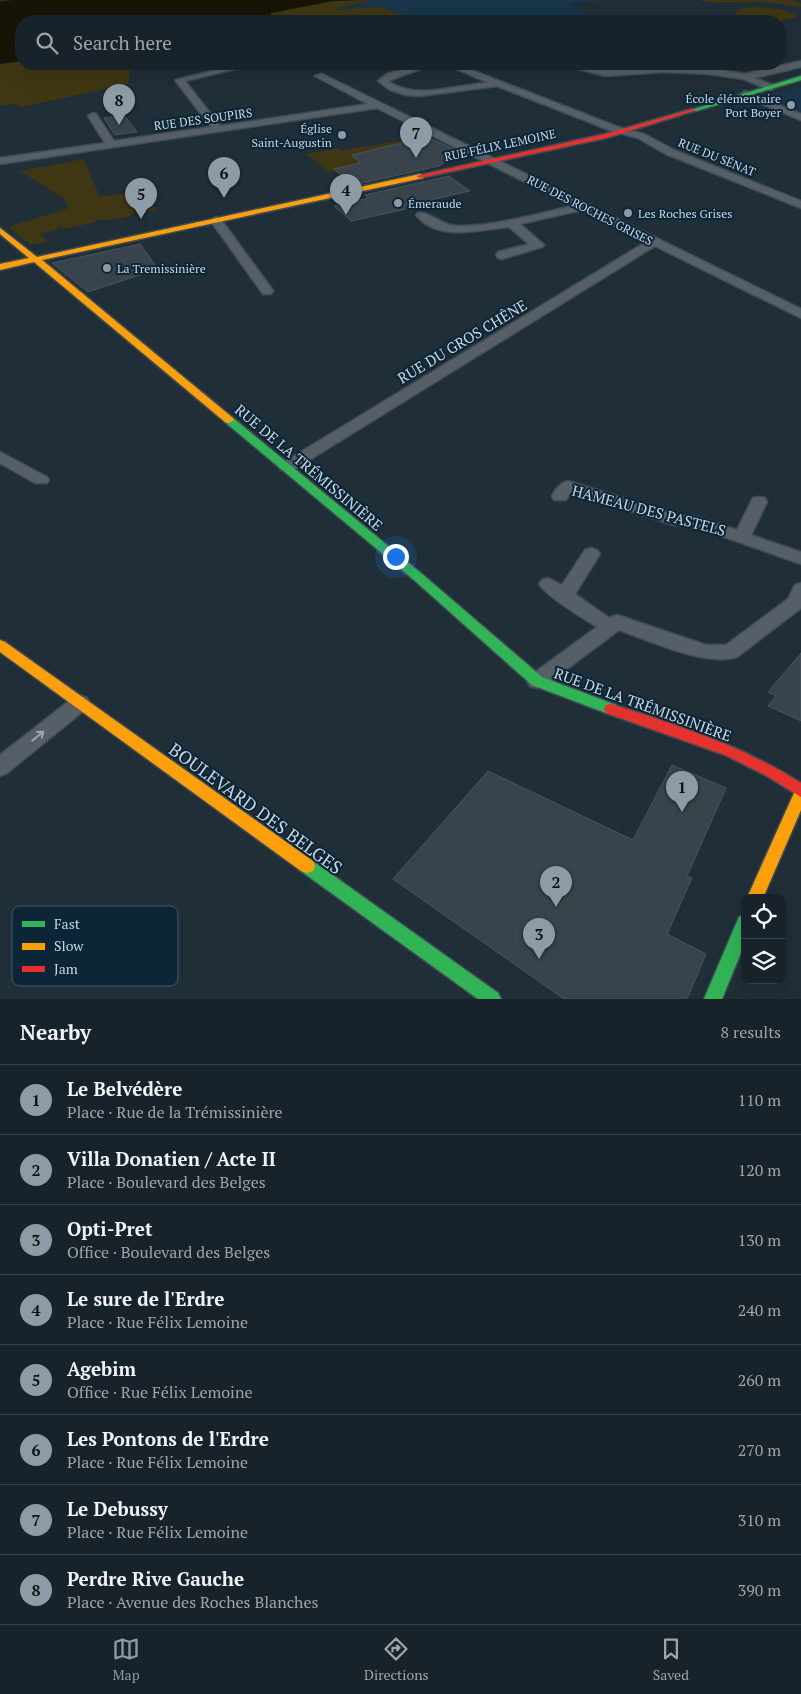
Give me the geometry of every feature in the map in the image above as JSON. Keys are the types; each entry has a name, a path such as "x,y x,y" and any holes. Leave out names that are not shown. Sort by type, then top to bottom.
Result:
{"street":[{"path":"786,68 801,64"},
{"path":"218,130 179,80 224,70"},
{"path":"410,70 390,76 382,81 406,94 416,95 468,86 503,86"},
{"name":"RUE DU SÉNAT","path":"464,70 624,132 641,136 670,152 801,204"},
{"path":"585,70 605,73 660,70"},
{"path":"693,70 745,78 770,87"},
{"path":"745,78 777,70"},
{"name":"RUE DES ROCHES GRISES","path":"319,76 801,314"},
{"name":"RUE FÉLIX LEMOINE","path":"0,267 624,132 801,78"},
{"path":"745,94 801,117"},
{"name":"RUE DES SOUPIRS","path":"0,161 379,105"},
{"path":"93,116 111,145"},
{"path":"422,215 432,223 455,230 511,223 582,207"},
{"path":"216,220 267,290"},
{"path":"502,255 538,246 511,223"},
{"name":"RUE DE LA TRÉMISSINIÈRE","path":"0,230 287,467 418,577 514,662 538,680 572,695 730,751 770,771 801,792"},
{"name":"RUE DU GROS CHÊNE","path":"287,467 654,242"},
{"path":"0,457 40,480"},
{"name":"HAMEAU DES PASTELS","path":"560,496 568,486 680,521 694,521 742,536 801,558"},
{"name":"HAMEAU DES PASTELS","path":"742,536 759,502"},
{"path":"564,596 591,554"},
{"path":"548,584 609,627"},
{"path":"538,680 617,622 705,652 730,652 795,603 801,589"},
{"name":"BOULEVARD DES BELGES","path":"0,645 492,999"},
{"path":"0,767 80,703"},
{"path":"757,894 801,792"},
{"path":"713,999 741,932"}],"shaded area":[{"path":"13,0 358,0 333,1 271,13 271,15 15,15 15,62 0,64 0,2"},
{"path":"374,0 605,0 570,4 587,15 331,15 321,11 354,6"},
{"path":"374,0 331,10 382,7 403,15 270,15 271,13 333,1"},
{"path":"700,0 793,0 801,4 801,7 766,2 714,3"},
{"path":"743,8 779,9 796,15 795,18 786,19 786,15 739,15 735,12"},
{"path":"15,62 15,70 130,70 128,84 22,107 15,104 0,106 0,64"},
{"name":"École élémentaire Port Boyer","path":"801,87 801,112 763,97 778,93"},
{"path":"403,140 408,142 413,153 335,169 337,171 329,172 306,154 338,148 341,151"},
{"path":"83,159 100,197 138,191 157,210 141,213 139,211 133,212 134,215 103,221 101,219 95,220 96,222 64,229 62,227 56,228 58,230 39,234 47,242 31,245 8,227 69,208 63,198 20,171"}],"building":[{"path":"124,115 137,132 115,135 104,118"},
{"path":"426,137 454,149 452,150 458,153 439,166 353,185 334,169 360,163 352,155"},
{"path":"449,176 470,191 426,201 429,204 351,221 334,206 369,198 365,195"},
{"name":"La Tremissinière","path":"140,244 158,269 88,292 52,263"},
{"path":"801,653 801,721 768,706 776,696 768,692"},
{"path":"672,765 726,788 687,876 692,878 667,934 706,954 687,999 564,999 393,879 488,771 633,840"}],"traffic: fast":[{"path":"694,110 801,78"},
{"path":"229,420 418,577 537,681 611,709"},
{"path":"307,866 492,999"},
{"path":"713,999 741,932"}],"traffic: slow":[{"path":"0,267 420,176"},
{"path":"0,230 229,420"},
{"path":"0,645 307,866"},
{"path":"757,894 801,793"}],"traffic: jam":[{"path":"420,176 606,136 694,110"},
{"path":"611,709 730,751 770,771 801,791"}],"place":[{"name":"École élémentaire Port Boyer","path":"791,105"},
{"name":"Perdre Rive Gauche","path":"119,125"},
{"name":"Église Saint-Augustin","path":"342,135"},
{"name":"Le Debussy","path":"416,158"},
{"name":"Les Pontons de l'Erdre","path":"224,198"},
{"name":"Émeraude","path":"398,203"},
{"name":"Les Roches Grises","path":"628,213"},
{"name":"Le sure de l'Erdre","path":"346,215"},
{"name":"Agebim","path":"141,219"},
{"name":"La Tremissinière","path":"107,268"},
{"name":"Le Belvédère","path":"682,812"},
{"name":"Villa Donatien / Acte II","path":"556,907"},
{"name":"Opti-Pret","path":"539,959"}]}
